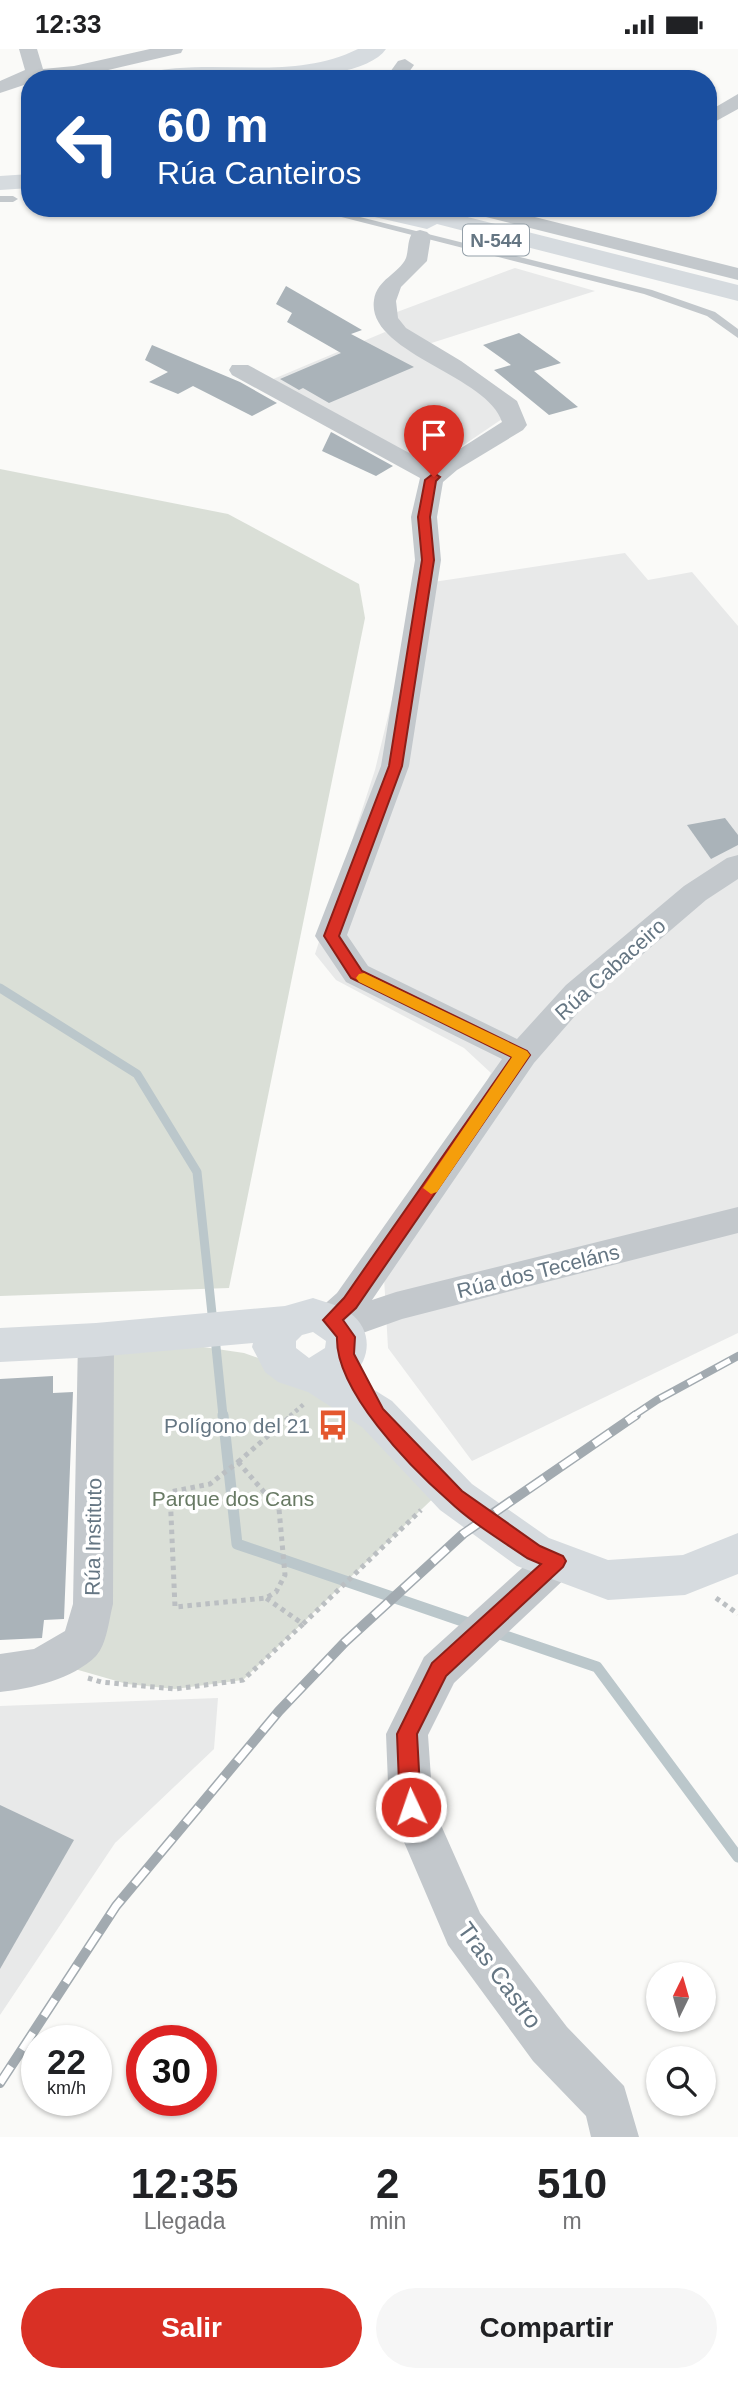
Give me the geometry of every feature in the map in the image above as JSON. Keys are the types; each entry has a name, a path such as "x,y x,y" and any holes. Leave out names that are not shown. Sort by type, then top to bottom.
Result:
{"main road":[{"path":"315,70 352,62 375,49"},
{"path":"378,70 399,61"},
{"name":"N-544","path":"402,217 520,246 628,267"},
{"name":"N-544","path":"437,217 738,293"},
{"name":"N-544","path":"474,217 534,234 628,267"},
{"name":"N-544","path":"671,278 738,299"},
{"path":"0,1345 96,1340 314,1352 456,1497 533,1552 608,1580 685,1575 738,1553"}],"street":[{"path":"28,49 34,70"},
{"path":"75,70 83,49"},
{"path":"82,70 171,49"},
{"path":"0,87 21,79"},
{"path":"717,114 738,100"},
{"path":"508,217 738,274"},
{"path":"520,220 526,217"},
{"path":"421,236 415,261 391,285 385,302 387,318 398,333 453,366 509,405 515,425 448,465 431,480 424,517 428,560 396,766 331,936 357,974 522,1055"},
{"path":"240,370 434,477"},
{"name":"Rúa Cabaceiro","path":"314,1352 522,1055 577,993 695,893 738,865"},
{"path":"695,893 738,884"},
{"name":"Rúa dos Teceláns","path":"314,1352 396,1306 738,1220"},
{"name":"Rúa Instituto","path":"0,1673 25,1672 54,1663 83,1642 93,1604 96,1340"},
{"name":"Tras Castro","path":"557,1561 439,1670 407,1734 411,1807 464,1929 550,2044 607,2103 615,2137"}],"lane":[{"path":"0,199 11,190"},
{"path":"346,217 648,292 711,314 738,335"}],"path":[{"path":"238,1462 279,1509 285,1575 276,1592 267,1598 174,1607 170,1492 210,1484 238,1462 314,1352"},
{"path":"88,1678 101,1682 175,1689 243,1680 446,1486"},
{"path":"267,1598 303,1624"}],"shaded area":[{"path":"515,268 595,291 422,346 389,315"},
{"path":"385,332 495,402 502,419 437,463 426,466 271,380"},
{"path":"625,553 648,580 692,572 738,626 738,1333 472,1461 388,1348 384,1277 491,1073 464,1048 336,980 315,954 375,770 420,584"},
{"path":"218,1698 214,1749 115,1843 0,2015 0,1706"}],"green space":[{"path":"0,469 228,514 359,584 365,618 229,1288 0,1296"},
{"name":"Parque dos Cans","path":"96,1340 176,1343 244,1353 293,1370 446,1486 243,1680 175,1689 127,1684 54,1663 83,1642"}],"building":[{"path":"286,286 362,330 351,334 414,367 329,403 280,379 341,353 287,322 292,313 276,304"},
{"path":"519,333 561,363 534,371 578,407 549,415 494,370 511,365 483,345"},
{"path":"152,345 240,382 277,403 252,416 193,386 178,394 149,382 168,372 145,360"},
{"path":"331,432 393,466 376,476 322,451"},
{"path":"725,818 738,835 738,845 711,859 687,825"},
{"path":"53,1376 53,1393 73,1392 64,1619 44,1620 42,1638 0,1640 0,1379"},
{"path":"0,1805 74,1840 0,1969"}],"waterway":[{"path":"0,988 137,1074 197,1172 213,1323"},
{"path":"215,1337 223,1416"},
{"path":"223,1415 237,1544 474,1625"},
{"path":"494,1632 597,1667 738,1857"}],"railway":[{"path":"633,1416 738,1356"},
{"path":"0,2083 116,1906 279,1711 345,1642 463,1534 636,1415"}],"slow traffic":[{"path":"364,978 522,1055 431,1188"}],"place":[{"name":"Polígono del 21","path":"333,1425"}],"route":[{"path":"411,1807 407,1734 439,1670 557,1561 533,1552 456,1497 377,1414 345,1354 346,1337 340,1327 331,1320 350,1303 410,1220 522,1055 357,974 331,936 396,766 428,560 424,517 431,480 434,477"}]}
